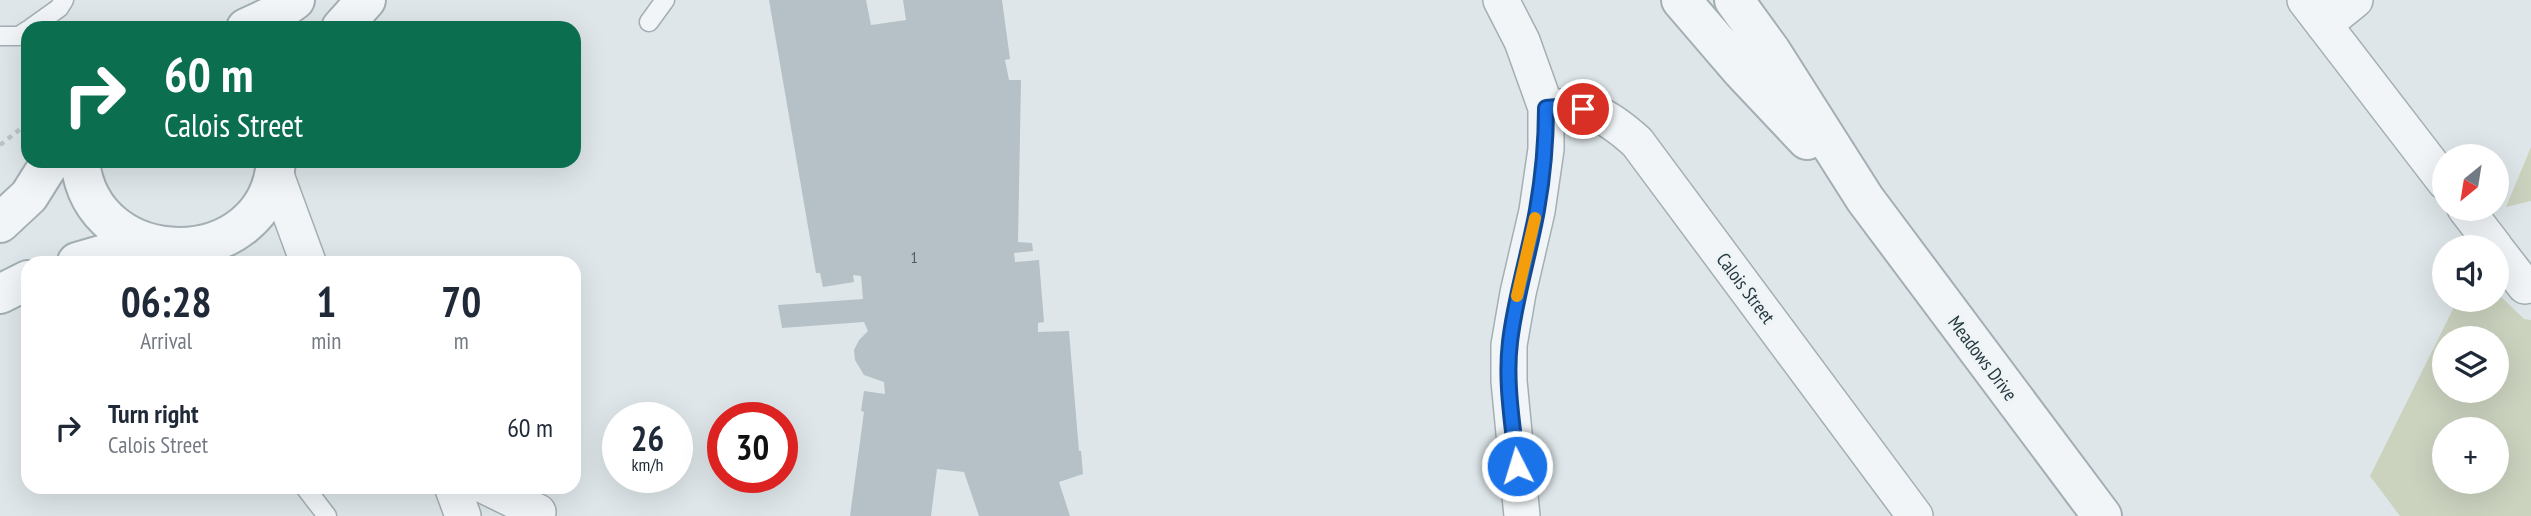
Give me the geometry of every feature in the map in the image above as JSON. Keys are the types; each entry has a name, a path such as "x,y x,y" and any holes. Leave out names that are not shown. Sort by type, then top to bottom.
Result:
{"street":[{"path":"261,21 295,0"},
{"path":"347,21 366,0"},
{"path":"1501,0 1522,41 1546,108 1546,149 1537,211 1509,345 1509,381 1522,516"},
{"name":"Meadows Drive","path":"1681,0 1742,71 1865,199"},
{"name":"Meadows Drive","path":"1734,0 1771,51 1865,199 2102,516"},
{"path":"2355,0 2314,12 2432,165"},
{"name":"Calois Street","path":"1546,108 1568,106 1583,109 1614,121 1637,142 1915,516"},
{"path":"0,223 29,196 47,168"},
{"path":"80,168 96,206 120,230 179,252"},
{"path":"98,256 115,251 179,252 232,234 253,216 266,197 276,168"},
{"path":"278,168 306,256"},
{"path":"2475,221 2486,235"},
{"path":"2509,265 2525,286"},
{"path":"0,294 21,284"},
{"path":"455,494 463,516"},
{"path":"500,494 540,515"}],"lane":[{"path":"41,21 60,8 64,0"},
{"path":"649,22 665,0"},
{"path":"0,36 21,35"},
{"path":"310,494 327,516"}],"path":[{"path":"0,145 21,128"}],"green space":[{"path":"2531,147 2531,201 2510,206 2510,197"},
{"path":"2509,305 2524,319 2531,320 2531,516 2400,516 2370,476 2432,351 2432,403 2509,403 2509,326 2445,326 2452,312 2509,312"}],"building":[{"path":"769,0 866,0 871,25 906,20 903,0 1002,0 1010,59 1005,60 1009,80 1021,80 1018,242 1032,243 1033,251 1014,253 1015,262 1039,260 1044,322 1038,323 1038,332 1069,331 1083,474 1059,482 1070,516 979,516 964,472 937,469 931,516 850,516 864,412 861,411 864,391 885,394 884,382 864,375 855,360 854,350 868,331 864,322 782,328 778,305 863,299 861,276 853,275 854,282 823,287 820,273 816,273"}],"slow traffic":[{"path":"1517,296 1535,218"}],"route":[{"path":"1517,466 1509,381 1509,345 1537,211 1546,149 1546,108 1568,106 1583,109"}]}
